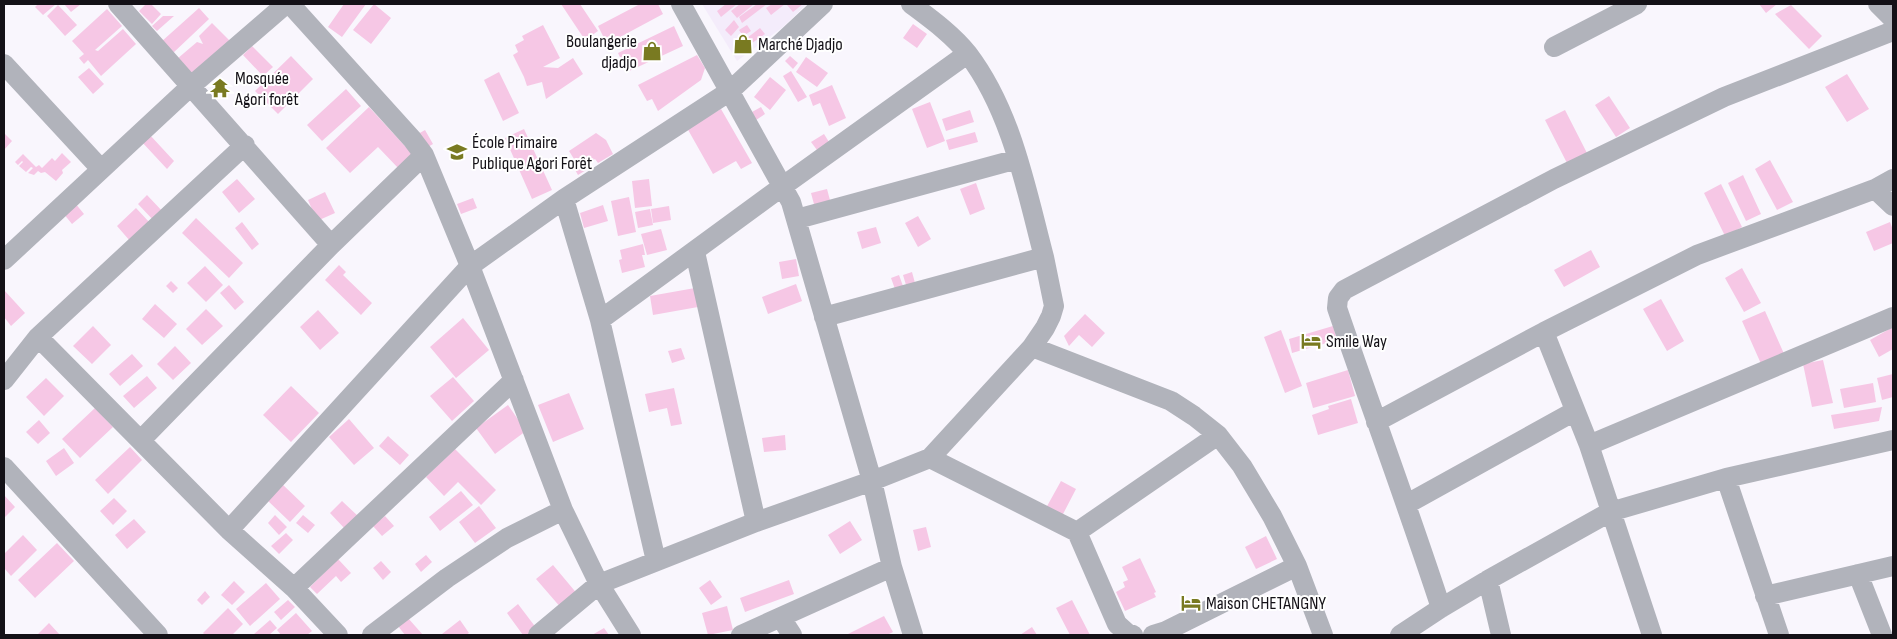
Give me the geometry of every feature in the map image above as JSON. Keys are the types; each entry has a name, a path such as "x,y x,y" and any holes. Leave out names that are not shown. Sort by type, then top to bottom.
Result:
{"street":[{"path":"118,4 245,145 331,245"},
{"path":"4,260 191,86 286,4"},
{"path":"290,4 412,139 424,156 470,266 563,510 599,584 631,635"},
{"path":"682,4 783,186 797,219 872,481 892,567 913,635"},
{"path":"229,530 470,266 564,199 730,91 823,4"},
{"path":"538,635 599,584 756,522 872,481 930,458 1032,347 1052,316 1054,306 1044,257 1018,159 1008,129 986,83 967,54 941,26 910,4"},
{"path":"1554,47 1637,4"},
{"path":"1878,4 1893,19"},
{"path":"1442,608 1337,308 1338,298 1344,290 1554,179 1724,97 1893,31"},
{"path":"600,320 967,54"},
{"path":"4,64 101,169"},
{"path":"4,380 38,337 245,145"},
{"path":"141,440 331,245 424,156"},
{"path":"797,219 1018,159"},
{"path":"1376,422 1544,332 1698,255 1875,189 1893,179"},
{"path":"1875,189 1893,206"},
{"path":"564,199 600,320 656,561"},
{"path":"695,252 756,522"},
{"path":"824,318 1044,257"},
{"path":"1588,445 1893,317"},
{"path":"1544,332 1588,445 1652,635"},
{"path":"38,337 229,530 294,588 338,635"},
{"path":"1032,347 1171,402 1194,416 1218,435 1242,466 1272,516 1297,566 1323,635"},
{"path":"294,588 514,380"},
{"path":"1407,504 1575,411"},
{"path":"1077,532 1218,435"},
{"path":"1400,635 1488,580 1610,512 1726,478 1893,440"},
{"path":"930,458 1077,532 1117,624 1127,634 1133,635"},
{"path":"4,468 158,635"},
{"path":"1726,478 1778,635"},
{"path":"372,635 447,578 507,538 563,510"},
{"path":"1153,635 1166,631 1297,566"},
{"path":"1765,596 1893,566"},
{"path":"741,635 892,567"},
{"path":"1858,574 1882,635"},
{"path":"1488,580 1500,635"},
{"path":"781,618 792,635"}],"shaded area":[{"name":"Marché Djadjo","path":"702,4 807,4 783,27 737,61"}],"building":[{"path":"38,4 56,4 43,15 35,7"},
{"path":"64,4 81,4 71,12"},
{"path":"146,4 151,4 161,14 152,24 139,11"},
{"path":"344,4 366,4 342,37 328,27"},
{"path":"374,4 391,18 371,44 353,30"},
{"path":"561,4 580,4 598,31 585,40"},
{"path":"640,4 658,4 663,14 607,44 598,26"},
{"path":"726,4 737,4 721,17 717,11"},
{"path":"740,4 754,4 737,18 731,11"},
{"path":"757,4 767,4 742,23 739,17"},
{"path":"772,4 785,4 771,15 766,8"},
{"path":"803,4 793,12 787,5"},
{"path":"1759,4 1777,4 1766,13"},
{"path":"58,5 77,25 65,36 47,16"},
{"path":"1791,5 1822,36 1809,49 1775,14"},
{"path":"199,8 209,19 172,54 161,42"},
{"path":"107,9 122,26 95,50 98,51 123,29 136,44 101,76 88,60 84,64 79,58 84,54 72,41"},
{"path":"163,16 174,16 157,31 152,26"},
{"path":"734,20 739,27 731,36 725,30"},
{"path":"212,23 231,42 198,74 188,71 177,59 197,42 203,44 199,36"},
{"path":"913,24 927,34 917,48 903,38"},
{"path":"543,25 560,58 543,67 558,68 573,58 583,74 546,99 542,82 527,86 513,55 518,52 515,45 524,40 522,36"},
{"path":"747,25 751,31 743,36 739,30"},
{"path":"674,26 683,46 627,72 618,53"},
{"path":"760,28 765,34 752,43 747,38"},
{"path":"252,46 273,67 263,76 243,55"},
{"path":"697,55 705,68 701,80 658,111 652,99 647,101 638,85"},
{"path":"291,56 313,79 278,114 255,91"},
{"path":"790,56 798,63 793,69 785,61"},
{"path":"806,57 828,73 817,87 796,72"},
{"path":"89,68 104,84 93,94 78,77"},
{"path":"791,71 807,97 798,102 783,76"},
{"path":"499,72 519,113 503,121 484,80"},
{"path":"1847,74 1869,109 1847,122 1825,87"},
{"path":"770,77 786,90 770,110 754,97"},
{"path":"832,85 846,118 829,126 820,103 813,106 809,95"},
{"path":"346,89 361,106 322,141 307,125"},
{"path":"1609,96 1630,128 1616,137 1595,105"},
{"path":"930,102 945,141 927,148 912,109"},
{"path":"369,107 415,157 400,170 378,147 350,173 326,148"},
{"path":"761,107 765,114 756,120 752,112"},
{"path":"721,109 752,163 741,169 736,161 713,174 687,128"},
{"path":"970,110 974,122 946,131 942,119"},
{"path":"1565,110 1588,155 1568,165 1545,120"},
{"path":"524,129 552,190 532,199 505,138"},
{"path":"425,130 433,144 426,148 418,134"},
{"path":"975,132 978,142 949,150 946,140"},
{"path":"4,133 12,141 4,150"},
{"path":"596,133 606,140 613,154 598,163 595,159 588,163 591,167 578,175 570,161 574,159 569,151"},
{"path":"149,134 174,161 167,169 141,141"},
{"path":"824,134 829,142 817,150 811,142"},
{"path":"62,153 71,162 62,170 63,173 56,181 45,172 41,173 38,171 34,175 28,173 33,168 31,167 26,172 19,166 22,161 18,165 15,162 23,154 36,167 39,165 42,168 52,158 55,161"},
{"path":"1770,160 1793,202 1777,210 1755,169"},
{"path":"1743,175 1761,214 1746,221 1728,183"},
{"path":"237,179 255,199 239,213 222,192"},
{"path":"649,179 652,206 635,208 632,181"},
{"path":"976,183 985,209 970,215 960,189"},
{"path":"1721,184 1742,227 1725,236 1704,193"},
{"path":"827,189 831,204 815,208 811,193"},
{"path":"325,192 335,213 317,221 308,200"},
{"path":"147,195 164,213 155,222 138,204"},
{"path":"629,197 636,232 618,236 611,201"},
{"path":"473,198 477,208 461,214 457,204"},
{"path":"75,203 84,214 72,224 63,213"},
{"path":"603,205 608,221 584,228 580,213"},
{"path":"669,206 671,220 653,223 651,209"},
{"path":"136,208 150,223 130,241 117,226"},
{"path":"650,209 653,225 638,228 635,212"},
{"path":"918,216 931,239 918,247 905,223"},
{"path":"196,218 243,263 229,278 182,233"},
{"path":"242,222 259,244 252,250 235,228"},
{"path":"1890,222 1893,230 1893,243 1874,251 1866,232"},
{"path":"876,227 881,243 862,249 857,232"},
{"path":"661,229 667,250 647,255 641,234"},
{"path":"643,244 645,255 642,255 645,267 622,273 619,260 622,259 620,250"},
{"path":"1591,250 1600,267 1564,287 1554,270"},
{"path":"796,259 799,276 782,279 779,262"},
{"path":"339,265 346,272 343,275 372,303 361,315 325,280"},
{"path":"205,266 223,285 206,302 187,283"},
{"path":"1742,268 1761,303 1744,312 1725,278"},
{"path":"912,272 915,283 906,285 903,275"},
{"path":"899,275 903,286 895,289 891,278"},
{"path":"171,281 178,288 173,293 166,286"},
{"path":"796,284 802,301 768,314 762,297"},
{"path":"229,285 244,302 235,310 220,293"},
{"path":"695,288 698,307 653,315 650,296"},
{"path":"4,290 25,313 11,326 4,317"},
{"path":"1661,299 1684,341 1667,351 1643,309"},
{"path":"155,304 177,324 164,338 142,319"},
{"path":"206,309 223,326 202,345 186,329"},
{"path":"318,310 339,333 320,350 300,327"},
{"path":"1765,311 1785,356 1762,366 1742,321"},
{"path":"1085,314 1105,333 1092,347 1079,335 1069,346 1064,336"},
{"path":"463,318 489,350 456,378 430,347"},
{"path":"93,326 111,345 92,364 73,346"},
{"path":"1333,326 1337,340 1292,353 1289,339"},
{"path":"1893,327 1893,349 1879,357 1870,340"},
{"path":"1281,330 1302,386 1285,393 1264,337"},
{"path":"175,346 191,363 173,380 157,364"},
{"path":"681,348 685,359 672,363 668,351"},
{"path":"132,354 143,366 120,386 109,374"},
{"path":"1823,360 1833,403 1812,407 1803,364"},
{"path":"1348,370 1355,396 1313,408 1306,383"},
{"path":"1893,374 1893,397 1882,400 1877,378"},
{"path":"147,376 157,388 134,408 123,396"},
{"path":"453,377 474,401 452,421 430,396"},
{"path":"46,378 64,396 44,416 26,397"},
{"path":"1873,383 1876,402 1844,408 1840,389"},
{"path":"291,386 319,413 291,442 263,415"},
{"path":"674,388 682,424 671,426 667,408 649,412 645,394"},
{"path":"569,393 584,429 553,442 538,405"},
{"path":"1351,399 1358,423 1318,435 1312,415 1329,409 1328,406"},
{"path":"508,405 526,431 495,454 476,428"},
{"path":"1882,407 1879,421 1834,429 1831,415"},
{"path":"95,408 113,427 80,458 62,439"},
{"path":"349,419 374,448 354,465 329,437"},
{"path":"39,420 50,433 38,444 26,432"},
{"path":"785,435 786,450 764,452 762,438"},
{"path":"388,436 409,455 400,465 379,446"},
{"path":"130,447 142,460 108,494 95,480"},
{"path":"64,448 74,463 56,476 46,461"},
{"path":"455,449 496,490 481,505 458,482 444,496 426,477"},
{"path":"1061,481 1076,489 1062,516 1046,508"},
{"path":"281,483 305,506 290,522 266,499"},
{"path":"461,491 473,505 440,531 429,517"},
{"path":"4,495 15,507 4,518"},
{"path":"114,498 127,511 113,525 100,511"},
{"path":"342,501 359,517 346,530 330,513"},
{"path":"479,506 496,528 475,543 459,522"},
{"path":"275,515 287,527 279,535 268,523"},
{"path":"303,515 315,525 308,533 296,523"},
{"path":"385,516 394,526 382,536 373,526"},
{"path":"134,519 146,532 127,549 115,535"},
{"path":"850,521 862,540 840,554 828,535"},
{"path":"926,527 931,547 918,551 913,530"},
{"path":"286,533 293,540 279,554 271,546"},
{"path":"23,535 37,550 11,576 4,568 4,554"},
{"path":"1266,536 1277,559 1256,569 1245,547"},
{"path":"57,543 74,561 35,598 18,580"},
{"path":"426,555 432,562 421,572 415,564"},
{"path":"1140,558 1156,592 1154,593 1156,597 1125,611 1116,592 1125,587 1123,582 1128,580 1122,567"},
{"path":"338,559 351,573 341,582 336,576 317,594 310,587"},
{"path":"381,561 391,572 383,580 373,568"},
{"path":"553,565 579,596 562,609 536,579"},
{"path":"710,580 722,597 711,605 699,588"},
{"path":"789,580 794,594 745,612 740,598"},
{"path":"234,581 245,592 232,605 221,595"},
{"path":"266,583 280,599 250,626 236,609"},
{"path":"205,591 210,597 202,605 197,600"},
{"path":"288,600 295,607 281,620 274,612"},
{"path":"1072,600 1090,635 1070,635 1056,608"},
{"path":"518,604 537,629 529,635 523,635 507,613"},
{"path":"727,606 733,630 708,635 702,613"},
{"path":"228,608 243,624 232,635 205,635 203,633"},
{"path":"296,613 312,631 307,635 281,635 277,630"},
{"path":"884,616 893,632 887,635 846,635"},
{"path":"408,618 423,635 405,635 398,626"},
{"path":"270,620 277,628 269,635 253,635"},
{"path":"460,620 469,633 466,635 442,634"},
{"path":"49,623 60,635 37,635"},
{"path":"1032,627 1037,635 1020,635"},
{"path":"604,628 609,635 592,635"}],"place":[{"name":"Marché Djadjo","path":"743,44"},
{"name":"Boulangerie djadjo","path":"652,51"},
{"name":"Mosquée Agori forêt","path":"220,88"},
{"name":"École Primaire Publique Agori Forêt","path":"457,152"},
{"name":"Smile Way","path":"1311,341"},
{"name":"Maison CHETANGNY","path":"1191,603"}]}
